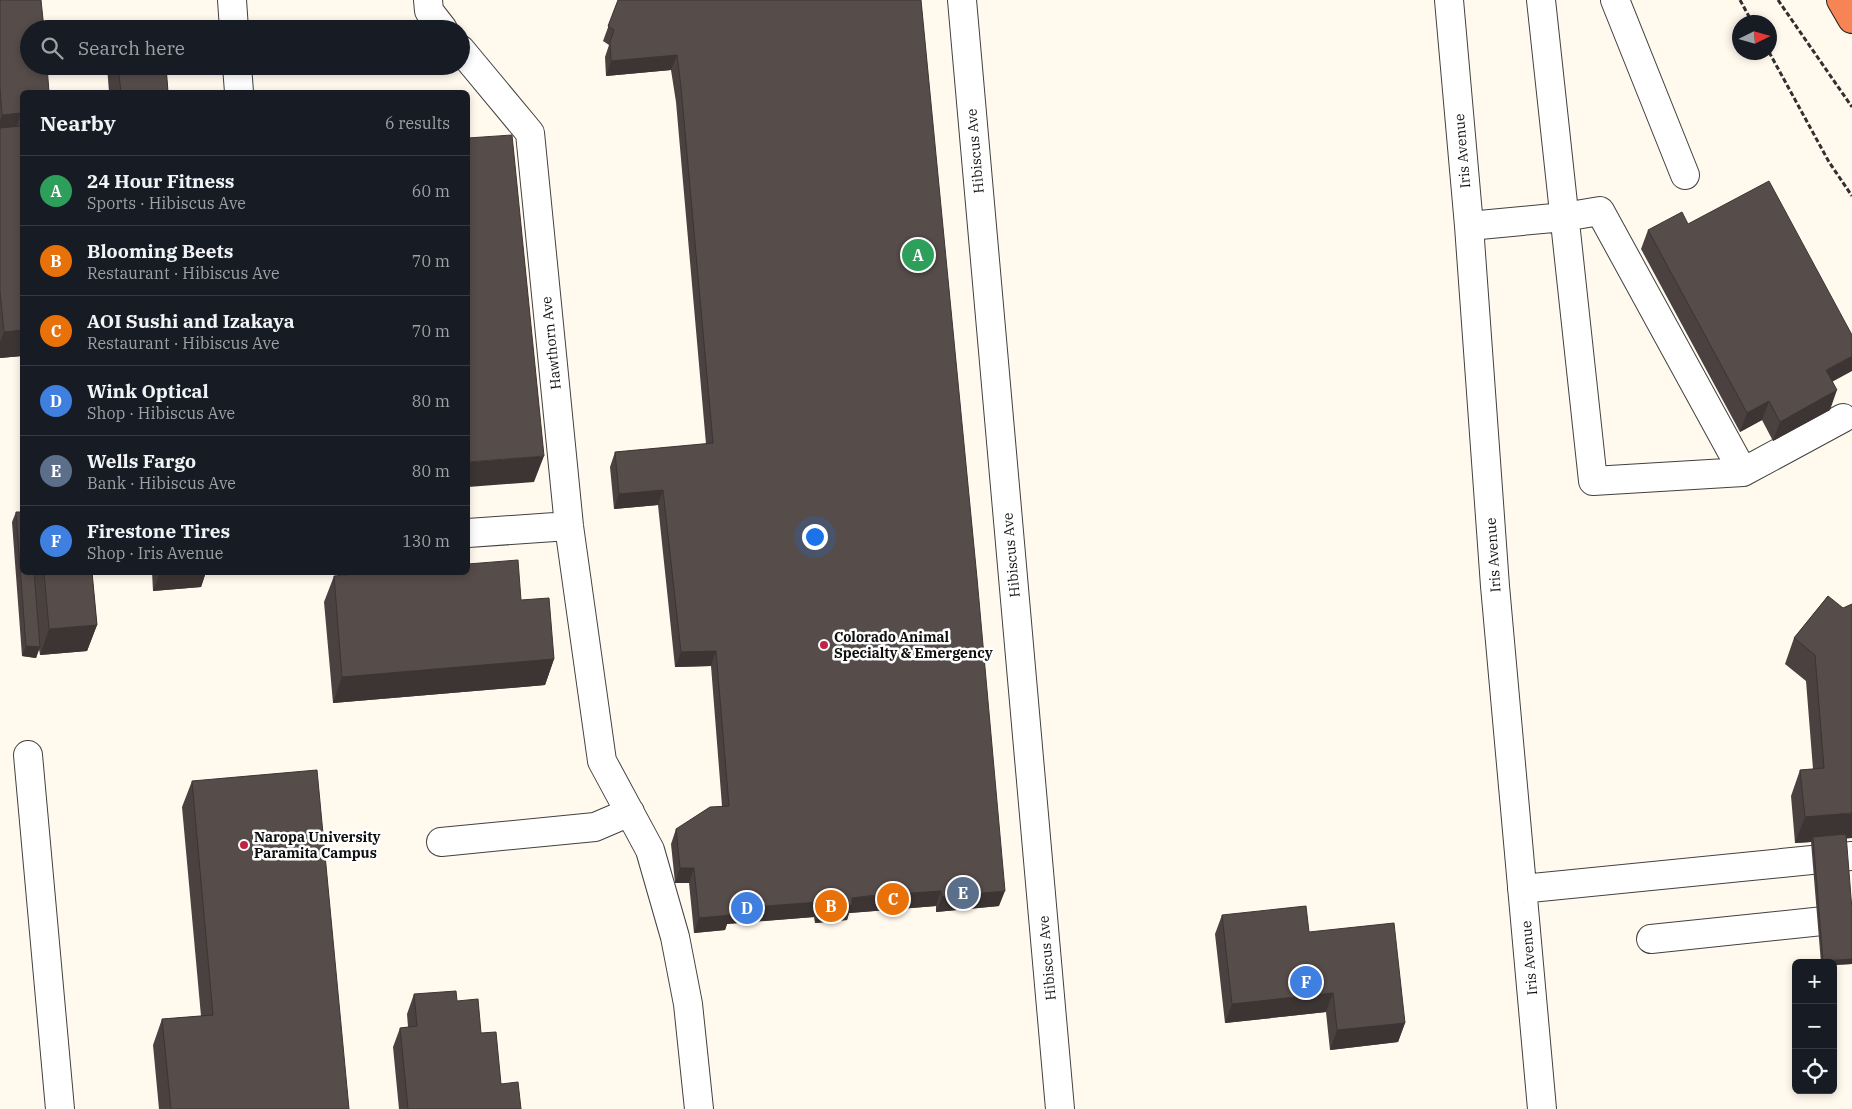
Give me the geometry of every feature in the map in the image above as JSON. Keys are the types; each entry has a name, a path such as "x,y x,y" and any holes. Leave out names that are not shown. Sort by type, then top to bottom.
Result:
{"highway":[{"path":"1841,0 1852,19"}],"street":[{"path":"232,0 233,20"},
{"path":"428,0 429,11 436,20"},
{"name":"Hibiscus Ave","path":"962,0 1060,1109"},
{"name":"Iris Avenue","path":"1449,0 1469,226 1495,586 1542,1109"},
{"path":"1541,0 1593,481 1743,472 1843,418"},
{"path":"1615,0 1685,175"},
{"name":"Hawthorn Ave","path":"470,61 530,133 570,526 602,761 650,850 675,937 688,1004 699,1109"},
{"path":"238,75 239,90"},
{"path":"1469,226 1564,217 1600,211 1743,472"},
{"path":"470,533 570,526"},
{"path":"28,755 60,1109"},
{"path":"441,842 595,827 630,812"},
{"path":"1522,889 1852,856"},
{"path":"1651,939 1852,918"}],"path":[{"path":"1740,0 1748,15"},
{"path":"1778,0 1852,107"},
{"path":"1773,60 1829,162 1852,196"}],"building":[{"path":"0,0 41,0 43,20 20,20 20,75 48,75 49,90 20,90 20,113 2,115 0,88"},
{"path":"618,0 921,0 977,578 1005,891 942,897 941,891 868,896 852,898 852,905 820,908 819,902 754,907 731,909 731,915 699,918 694,868 680,868 676,829 710,807 729,806 716,651 681,652 663,490 619,494 615,452 713,443 677,55 611,61 610,42 614,30 608,26"},
{"path":"119,75 167,75 168,90 121,90"},
{"path":"20,126 20,330 4,332 0,292 0,128"},
{"path":"512,135 544,456 470,462 470,138"},
{"path":"1769,181 1852,335 1852,356 1826,370 1837,390 1780,422 1769,401 1747,413 1648,230 1682,212 1688,224"},
{"path":"16,512 20,512 20,566"},
{"path":"518,560 521,600 549,598 554,659 342,677 334,576 470,575 470,564"},
{"path":"21,575 34,575 40,647 26,646"},
{"path":"44,575 92,575 97,625 49,629"},
{"path":"1828,596 1843,608 1852,604 1852,813 1805,817 1800,770 1824,768 1815,655 1794,638"},
{"path":"317,770 349,1109 171,1109 162,1019 213,1015 192,781"},
{"path":"1846,834 1852,910 1852,959 1823,959 1813,837"},
{"path":"1306,906 1309,932 1394,923 1405,1023 1337,1030 1333,993 1232,1004 1222,915"},
{"path":"456,991 457,1001 478,999 481,1033 496,1032 501,1084 518,1082 521,1109 408,1109 400,1028 417,1026 414,994"}],"place":[{"name":"24 Hour Fitness","path":"918,255"},
{"name":"Colorado Animal Specialty & Emergency","path":"824,645"},
{"name":"Naropa University Paramita Campus","path":"244,845"},
{"name":"Wells Fargo","path":"963,893"},
{"name":"AOI Sushi and Izakaya","path":"893,899"},
{"name":"Blooming Beets","path":"831,906"},
{"name":"Wink Optical","path":"747,908"},
{"name":"Firestone Tires","path":"1306,982"}]}
